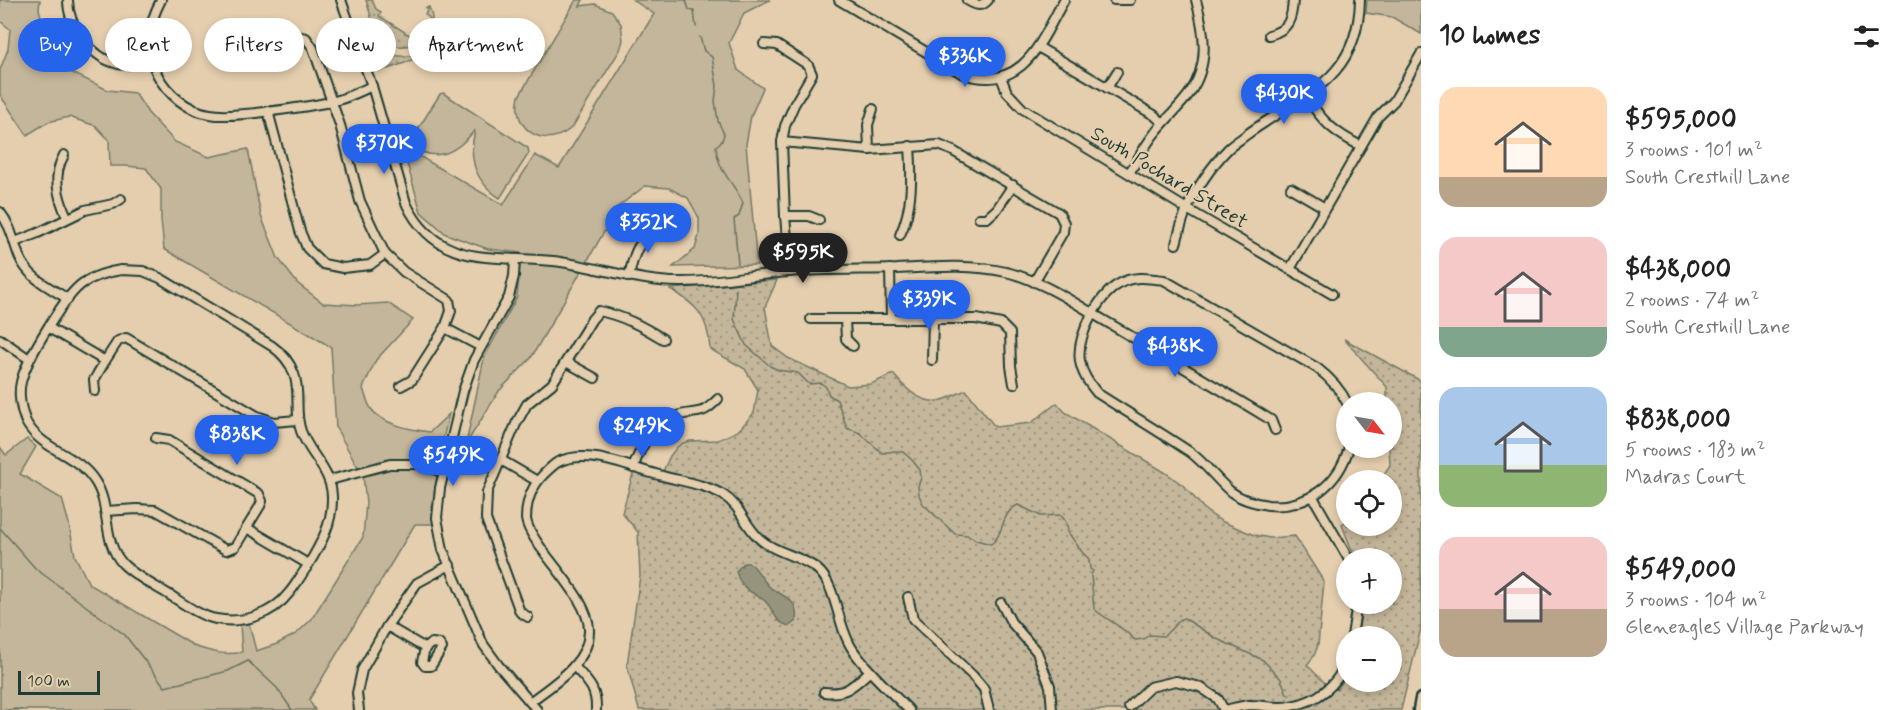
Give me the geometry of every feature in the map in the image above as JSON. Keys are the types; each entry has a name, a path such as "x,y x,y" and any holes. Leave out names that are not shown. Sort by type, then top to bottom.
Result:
{"highway":[{"path":"1419,710 1421,699"}],"street":[{"path":"68,0 70,20 77,33 105,59"},
{"path":"152,18 160,0"},
{"path":"341,0 372,86 406,203 416,222 432,237 461,253 486,258 567,263 658,282 682,282 790,272 890,269 974,267 1009,273 1066,298 1253,409 1270,420 1275,430"},
{"path":"839,0 963,74 984,79 1001,77 1028,61 1064,0"},
{"path":"967,0 975,5 981,5 988,0"},
{"path":"1114,0 1130,0"},
{"path":"1129,173 1153,136 1194,86 1203,63 1203,27 1196,0"},
{"path":"1269,34 1281,32 1290,20 1293,0"},
{"path":"1176,244 1187,209 1202,182 1228,149 1266,120 1307,97 1335,72 1347,54 1355,33 1360,0"},
{"path":"304,38 313,48 332,101 360,201 385,254 404,272 449,300 452,311 445,328 412,380 401,386"},
{"path":"764,44 777,45 808,65 812,74 794,105 785,126 782,142 790,272"},
{"path":"1038,47 1154,115 1163,123"},
{"path":"1290,269 1378,117 1394,101 1421,54"},
{"path":"157,72 172,95 194,109 226,116 339,100 372,86"},
{"path":"1107,88 1117,72"},
{"name":"South Pochard Street","path":"1001,77 1007,92 1023,110 1332,294"},
{"path":"1307,97 1327,125 1361,146"},
{"path":"869,150 868,125 873,109"},
{"path":"268,111 300,231 307,248 323,264 343,268 370,265 385,254"},
{"path":"782,142 869,150 939,145 953,151 1059,213 1064,223 1063,232 1034,282"},
{"path":"900,235 906,222 912,175 910,146"},
{"path":"64,155 58,165 57,184 58,197 67,217"},
{"path":"979,218 987,218 997,209 1013,185"},
{"path":"1291,188 1325,208"},
{"path":"15,242 38,233 67,217 112,204 121,199"},
{"path":"0,212 6,220 28,272 68,299"},
{"path":"785,216 809,216 819,220"},
{"path":"629,277 633,256 643,238 658,225"},
{"path":"515,259 509,297 468,372 444,472 438,505 438,528 443,550 483,644 537,710"},
{"path":"890,269 891,318"},
{"path":"133,270 160,278 279,351 290,366 297,384 297,420 302,435 330,480 332,492 331,518 323,539 290,593 268,611 244,620 215,619 195,611 125,566 111,545 102,493 93,478 79,464 38,439 26,421 20,399 20,384 29,359 49,328 68,299 82,283 108,272 133,270"},
{"path":"1341,392 1332,379 1317,368 1164,280 1142,277 1119,283 1105,296 1092,314 1083,335 1080,359 1086,379 1097,393 1193,454 1231,491 1251,503 1275,506 1293,504 1313,497 1338,474 1346,458"},
{"path":"528,617 520,612 486,519 488,492 516,424 527,404 552,384 599,311 637,322 663,339"},
{"path":"811,319 976,319 1001,324 1010,333 1014,384"},
{"path":"932,360 933,319"},
{"path":"845,320 846,339 853,346"},
{"path":"49,328 105,362"},
{"path":"445,328 481,347"},
{"path":"95,391 94,380 118,341 126,338 257,416 274,422 297,420"},
{"path":"0,339 29,359"},
{"path":"566,362 596,378"},
{"path":"633,468 644,441 654,429 666,420 680,415 706,411 717,399"},
{"path":"105,511 155,510 226,550 235,547 262,501 259,495 169,440 156,438"},
{"path":"530,702 574,666 586,651 590,630 585,613 577,596 545,556 535,532 526,521 528,500 537,481 556,463 577,457 597,458 713,490 723,495 740,511 761,541 819,570 831,589 841,628 853,650 870,671 909,710"},
{"path":"501,460 537,481"},
{"path":"330,480 390,464 418,464 444,472"},
{"path":"1313,497 1342,548"},
{"path":"247,528 309,564"},
{"path":"359,710 357,693 362,670 387,626 417,582 450,565"},
{"path":"908,597 913,619 984,689 989,710"},
{"path":"1001,603 1011,622 1037,652 1050,686 1052,710"},
{"path":"387,626 425,648"},
{"path":"574,666 592,685 597,699 596,710"},
{"path":"824,692 837,694 851,688 870,671"},
{"path":"1129,707 1150,687 1176,681 1200,687 1218,699 1225,710 1246,705 1290,707 1309,701 1336,683"}],"shaded area":[{"path":"0,0 40,0 41,18 18,18 18,72 70,72 108,90 135,93 148,113 175,142 209,157 248,149 261,216 278,258 297,283 323,303 357,305 388,303 413,320 376,360 363,388 372,410 399,426 430,432 449,414 433,474 437,476 432,507 433,524 415,524 309,700 315,710 0,710 0,447 6,455 27,439 36,447 20,474 62,499 75,556 89,584 196,647 219,653 242,652 240,625 249,623 256,651 296,634 311,620 363,537 366,503 363,476 336,428 331,347 164,249 161,189 146,168 110,166 109,140 96,126 69,117 48,122 27,135 0,95 0,70 8,49 10,29 0,21"},
{"path":"366,0 372,0 376,9 381,12 379,16 382,18 371,18"},
{"path":"576,0 583,0 580,6 595,4 612,11 621,24 623,40 620,50 573,126 563,134 553,137 533,134 520,119 518,108 519,96 533,72 545,72 545,52"},
{"path":"633,0 770,0 744,13 729,43 738,70 763,88 751,116 746,144 757,265 673,267 695,249 699,235 699,218 688,198 669,188 645,186 619,206 531,358 499,391 466,444 484,358 517,297 521,253 488,249 446,234 421,212 402,146 503,205 535,155 559,168 654,14"},
{"path":"1367,0 1421,0 1421,34 1392,17 1366,13"},
{"path":"429,7 432,18 425,14 428,9 426,8"},
{"path":"396,27 408,34 408,46 397,46"},
{"path":"396,55 408,56 408,61 396,66"},
{"path":"443,93 528,148 529,153 500,198 485,185 475,168 472,150 475,130 461,145 437,155 418,151 408,145 440,94"},
{"path":"777,280 765,307 772,346 788,358 848,386 871,384 893,374 912,393 931,401 945,399 966,390 995,427 1031,423 1057,403 1065,412 1166,473 1184,486 1206,511 1221,521 1254,535 1270,538 1295,536 1324,582 1318,645 1307,665 1325,683 1336,689 1336,692 1402,692 1402,626 1359,626 1361,614 1402,614 1402,548 1351,548 1346,536 1402,536 1402,470 1387,470 1390,465 1390,458 1402,458 1402,392 1387,392 1387,387 1344,339 1421,381 1421,628 1401,710 639,710 627,665 640,576 638,532 622,513 633,474 663,471 670,456 683,443 718,440 738,431 754,413 758,390 745,369 710,349 704,320 694,306 670,289"},
{"path":"744,563 752,565 768,586 790,600 795,608 796,621 789,626 780,622 765,601 742,584 736,571"}],"waterway":[{"path":"686,0 689,10 694,11 696,27"},
{"path":"700,37 704,51 712,57 717,86 715,101 718,121 724,134 722,141 716,146 717,155 723,170 743,203 739,216 734,219 738,264"},
{"path":"736,289 734,319 746,345 770,366 778,370 798,373 809,384 821,383 826,387 829,395 837,400 847,428 860,433 882,453 903,452 912,460 920,470 921,478 918,486 923,504 955,534 968,535 991,544 999,535 1008,513 1018,505 1041,516 1061,515 1067,524 1068,532 1089,559 1090,569 1093,571 1091,575 1094,609 1099,613 1135,640 1144,639 1149,635 1164,636 1184,618 1217,639 1263,660 1281,679 1287,694 1290,695"},
{"path":"0,528 36,569 125,635 165,687 228,671 248,661 277,688 292,710"},
{"path":"8,710 21,710"}]}
